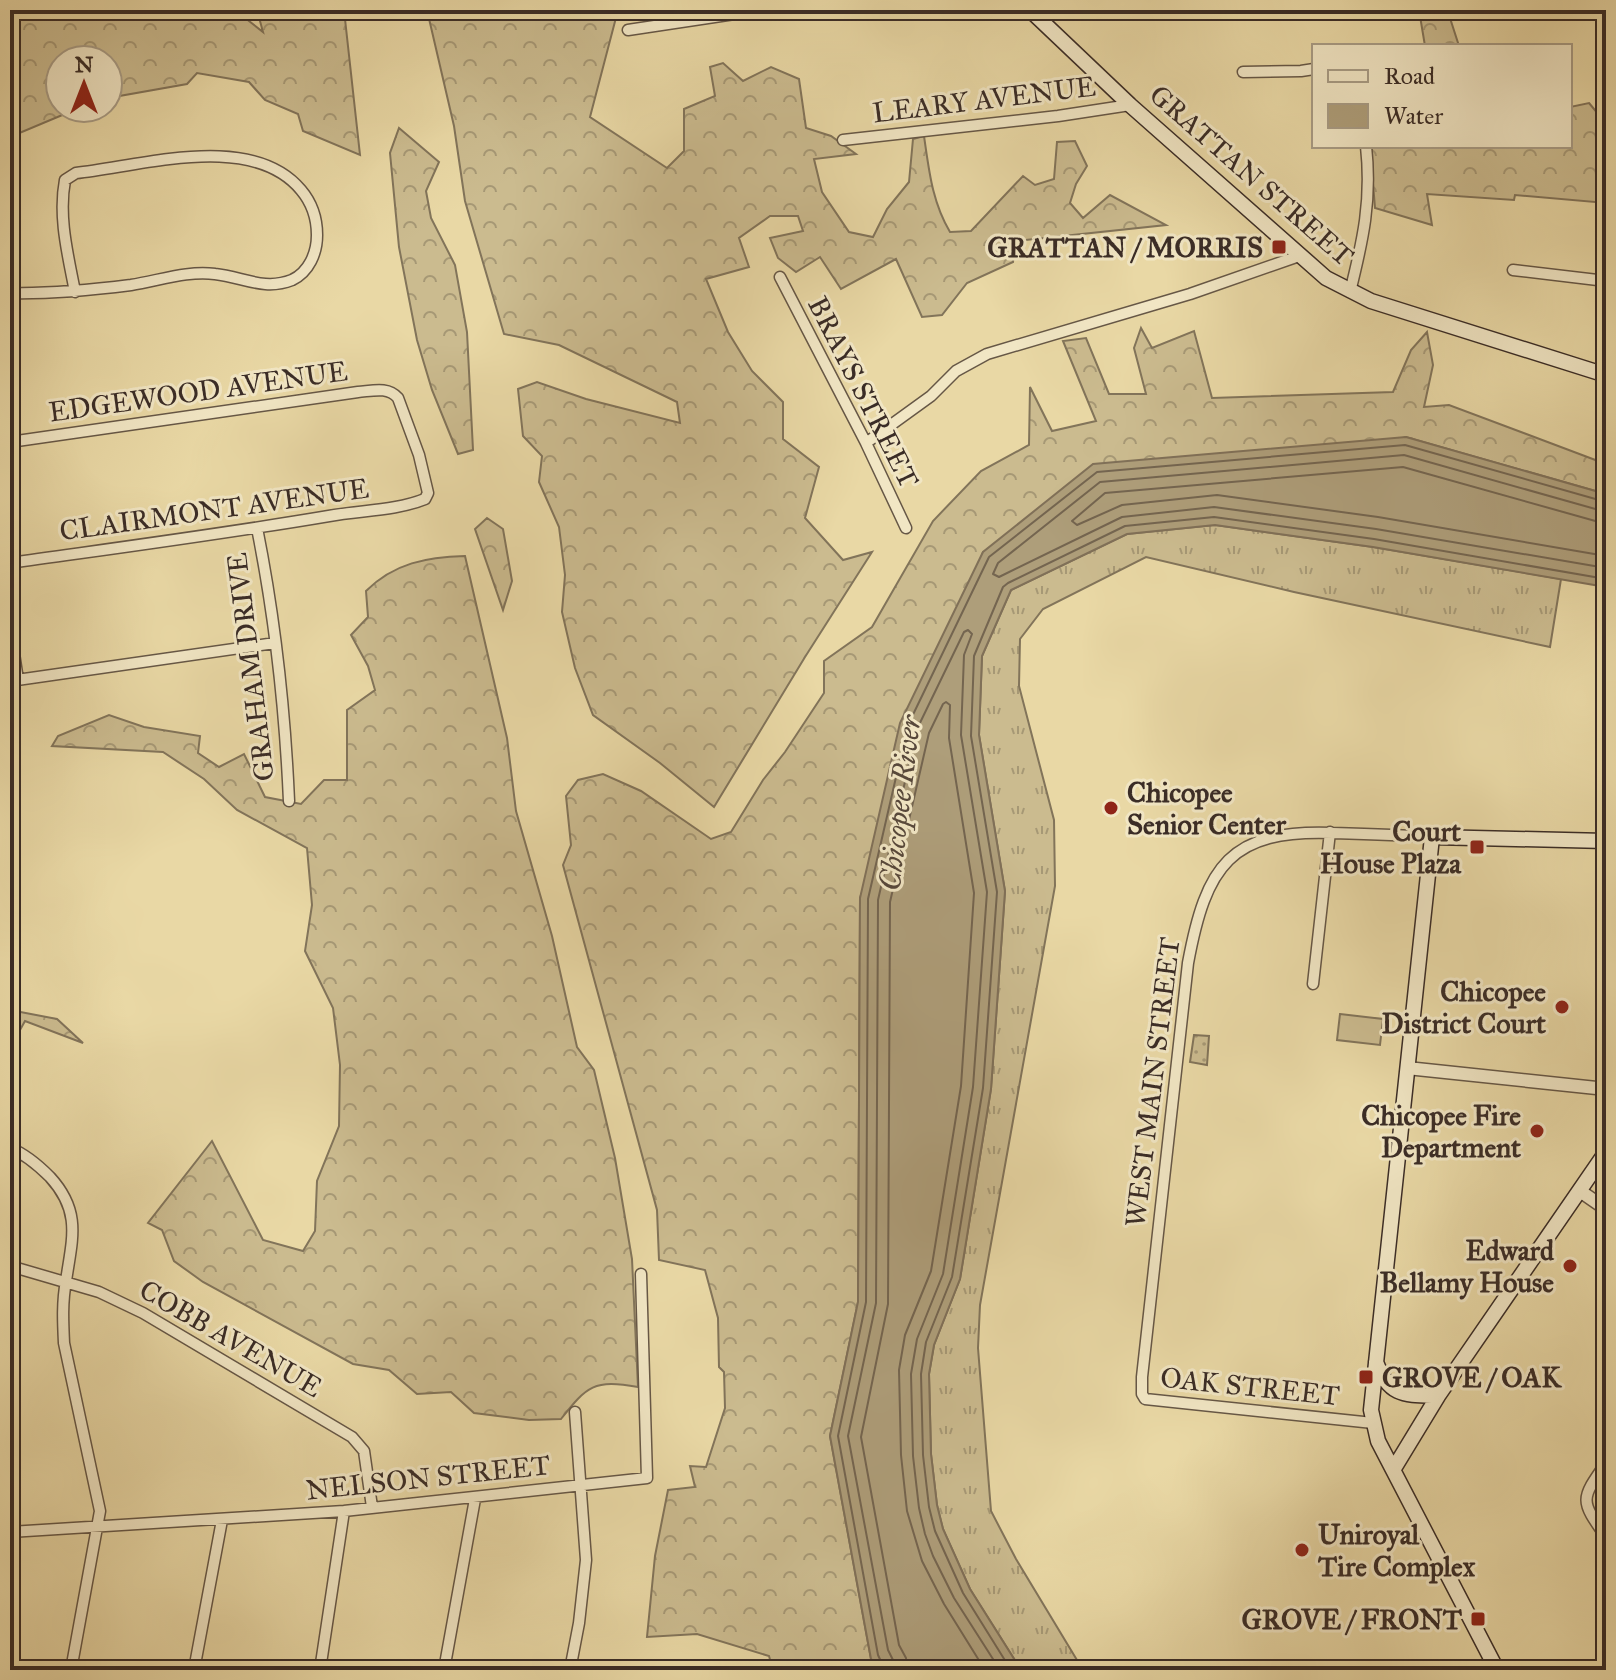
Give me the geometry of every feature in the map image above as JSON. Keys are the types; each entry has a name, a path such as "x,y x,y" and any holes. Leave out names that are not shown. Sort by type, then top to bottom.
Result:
{"main road":[{"name":"GRATTAN STREET","path":"1030,10 1130,105 1326,278 1383,305 1606,375"},
{"path":"1497,1670 1378,1441 1371,1399 1432,837 1606,841"},
{"path":"1393,1470 1438,1396 1606,1152"},
{"path":"1375,1360 1383,1379 1394,1390 1408,1395 1438,1396"}],"street":[{"path":"628,30 761,10"},
{"path":"1243,72 1312,69"},
{"name":"LEARY AVENUE","path":"843,140 1130,105"},
{"path":"1350,292 1367,219 1366,148"},
{"path":"10,293 75,292 211,273 259,286 291,280 303,273 312,261 317,243 312,207 290,177 241,158 183,158 76,173 65,180 63,207 65,242 75,292"},
{"path":"866,443 931,396 956,371 987,354 1190,294 1299,256"},
{"path":"1513,270 1606,281"},
{"name":"BRAYS STREET","path":"780,277 906,528"},
{"name":"EDGEWOOD AVENUE","path":"10,442 386,390 398,398 419,455 428,493 425,499"},
{"name":"CLAIRMONT AVENUE","path":"10,563 409,505 425,499"},
{"name":"GRAHAM DRIVE","path":"257,528 267,578 285,714 289,801"},
{"path":"10,627 14,680 275,643"},
{"path":"1313,984 1330,832"},
{"name":"WEST MAIN STREET","path":"1142,1377 1166,1146 1194,932 1208,894 1226,864 1249,844 1281,834 1330,832 1432,837"},
{"path":"1407,1068 1606,1089"},
{"path":"10,1148 43,1170 67,1202 72,1214 73,1235 62,1316 64,1343 100,1511 71,1670"},
{"path":"1580,1191 1606,1209"},
{"name":"COBB AVENUE","path":"10,1266 99,1292 143,1313 352,1437 364,1451 372,1507"},
{"name":"NELSON STREET","path":"10,1532 344,1511 647,1478 641,1274"},
{"name":"OAK STREET","path":"1142,1377 1145,1399 1373,1423"},
{"path":"570,1670 586,1560 575,1412"},
{"path":"1606,1463 1591,1483 1585,1505 1606,1537"},
{"path":"444,1670 475,1499"},
{"path":"320,1670 344,1511"},
{"path":"194,1670 222,1520"}],"green space":[{"path":"10,10 168,10 192,19 198,10 235,10 263,32 257,10 344,10 360,155 303,131 298,114 265,100 249,82 197,73 187,84 124,95 124,44 44,44 44,123 10,137"},
{"path":"427,10 618,10 590,117 667,168 684,151 684,109 715,96 710,67 723,63 743,81 771,67 799,79 806,128 831,136 856,154 814,159 822,192 849,232 873,237 887,209 909,182 913,139 924,136 935,197 950,232 971,231 1023,176 1035,185 1054,179 1057,142 1075,141 1087,166 1076,184 1070,203 1083,218 1110,195 1166,225 1015,241 1013,262 967,283 942,315 922,317 896,259 841,289 820,257 796,272 778,258 770,238 803,231 798,216 770,216 739,238 749,267 706,279 728,332 752,371 783,402 783,439 819,467 805,518 843,560 872,552 714,807 593,715 575,668 562,612 565,575 559,527 539,482 542,456 523,436 518,389 537,382 586,399 680,423 677,402 559,345 504,334 465,201 454,126"},
{"path":"1419,10 1459,10 1450,18 1458,44 1425,44"},
{"path":"1589,103 1599,115 1606,112 1606,203 1515,195 1514,200 1427,194 1432,225 1375,208 1370,148 1572,148 1572,107"},
{"path":"399,128 439,162 426,191 431,218 455,265 467,332 473,450 458,454 432,390 417,340 399,247 390,153"},
{"path":"1141,328 1152,348 1194,331 1212,398 1393,392 1411,350 1427,332 1433,365 1424,407 1449,405 1606,464 1606,494 1406,437 983,552 860,898 858,1302 830,1436 871,1659 880,1670 773,1670 769,1656 697,1634 647,1637 655,1556 668,1490 695,1487 690,1466 706,1467 725,1408 724,1372 719,1367 718,1318 705,1270 659,1260 657,1210 563,865 571,845 566,796 578,780 603,774 641,791 711,839 731,832 824,693 824,661 872,627 933,521 981,471 1029,445 1030,387 1052,431 1096,421 1063,341 1086,338 1109,394 1146,394 1134,348"},
{"path":"487,518 503,529 512,581 503,610 475,529"},
{"path":"1215,525 1373,547 1561,579 1550,647 1146,557 1043,609 1020,639 1019,686 1054,820 1055,886 980,1305 978,1348 991,1511 1016,1559 1083,1670 1021,1670 970,1589 943,1529 931,1454 929,1374 934,1345 960,1279 991,1089 1005,891 979,735 982,656 1011,590 1127,534"},
{"path":"465,556 507,738 516,811 552,936 577,1047 594,1070 615,1158 632,1259 638,1387 611,1384 593,1388 585,1392 561,1419 529,1420 474,1413 451,1392 417,1394 389,1370 353,1364 203,1282 174,1261 162,1230 148,1223 212,1141 263,1240 303,1251 315,1231 317,1181 339,1126 340,1065 333,1008 305,951 312,905 307,848 237,810 204,779 163,752 52,746 58,736 109,715 144,727 200,736 198,753 219,767 244,754 265,797 301,804 324,780 347,780 347,710 375,690 368,666 351,635 368,617 366,591 388,574 412,563"},
{"path":"10,1010 57,1019 83,1043 25,1021 10,1048"},
{"path":"1340,1014 1383,1019 1380,1045 1337,1040"},
{"path":"1194,1035 1209,1036 1207,1065 1190,1062"}],"water":[{"name":"Chicopee River","path":"1406,437 1606,494 1606,587 1373,547 1215,525 1127,534 1011,590 982,656 979,735 1005,891 991,1089 960,1279 934,1345 929,1374 931,1454 943,1529 970,1589 1021,1670 880,1670 871,1659 830,1436 858,1302 860,898 900,723 983,552 1093,464"}],"place":[{"name":"GRATTAN / MORRIS","path":"1279,247"},
{"name":"Chicopee Senior Center","path":"1111,808"},
{"name":"Court House Plaza","path":"1477,847"},
{"name":"Chicopee District Court","path":"1562,1007"},
{"name":"Chicopee Fire Department","path":"1537,1131"},
{"name":"Edward Bellamy House","path":"1570,1266"},
{"name":"GROVE / OAK","path":"1366,1377"},
{"name":"Uniroyal Tire Complex","path":"1302,1550"},
{"name":"GROVE / FRONT","path":"1478,1619"}]}
